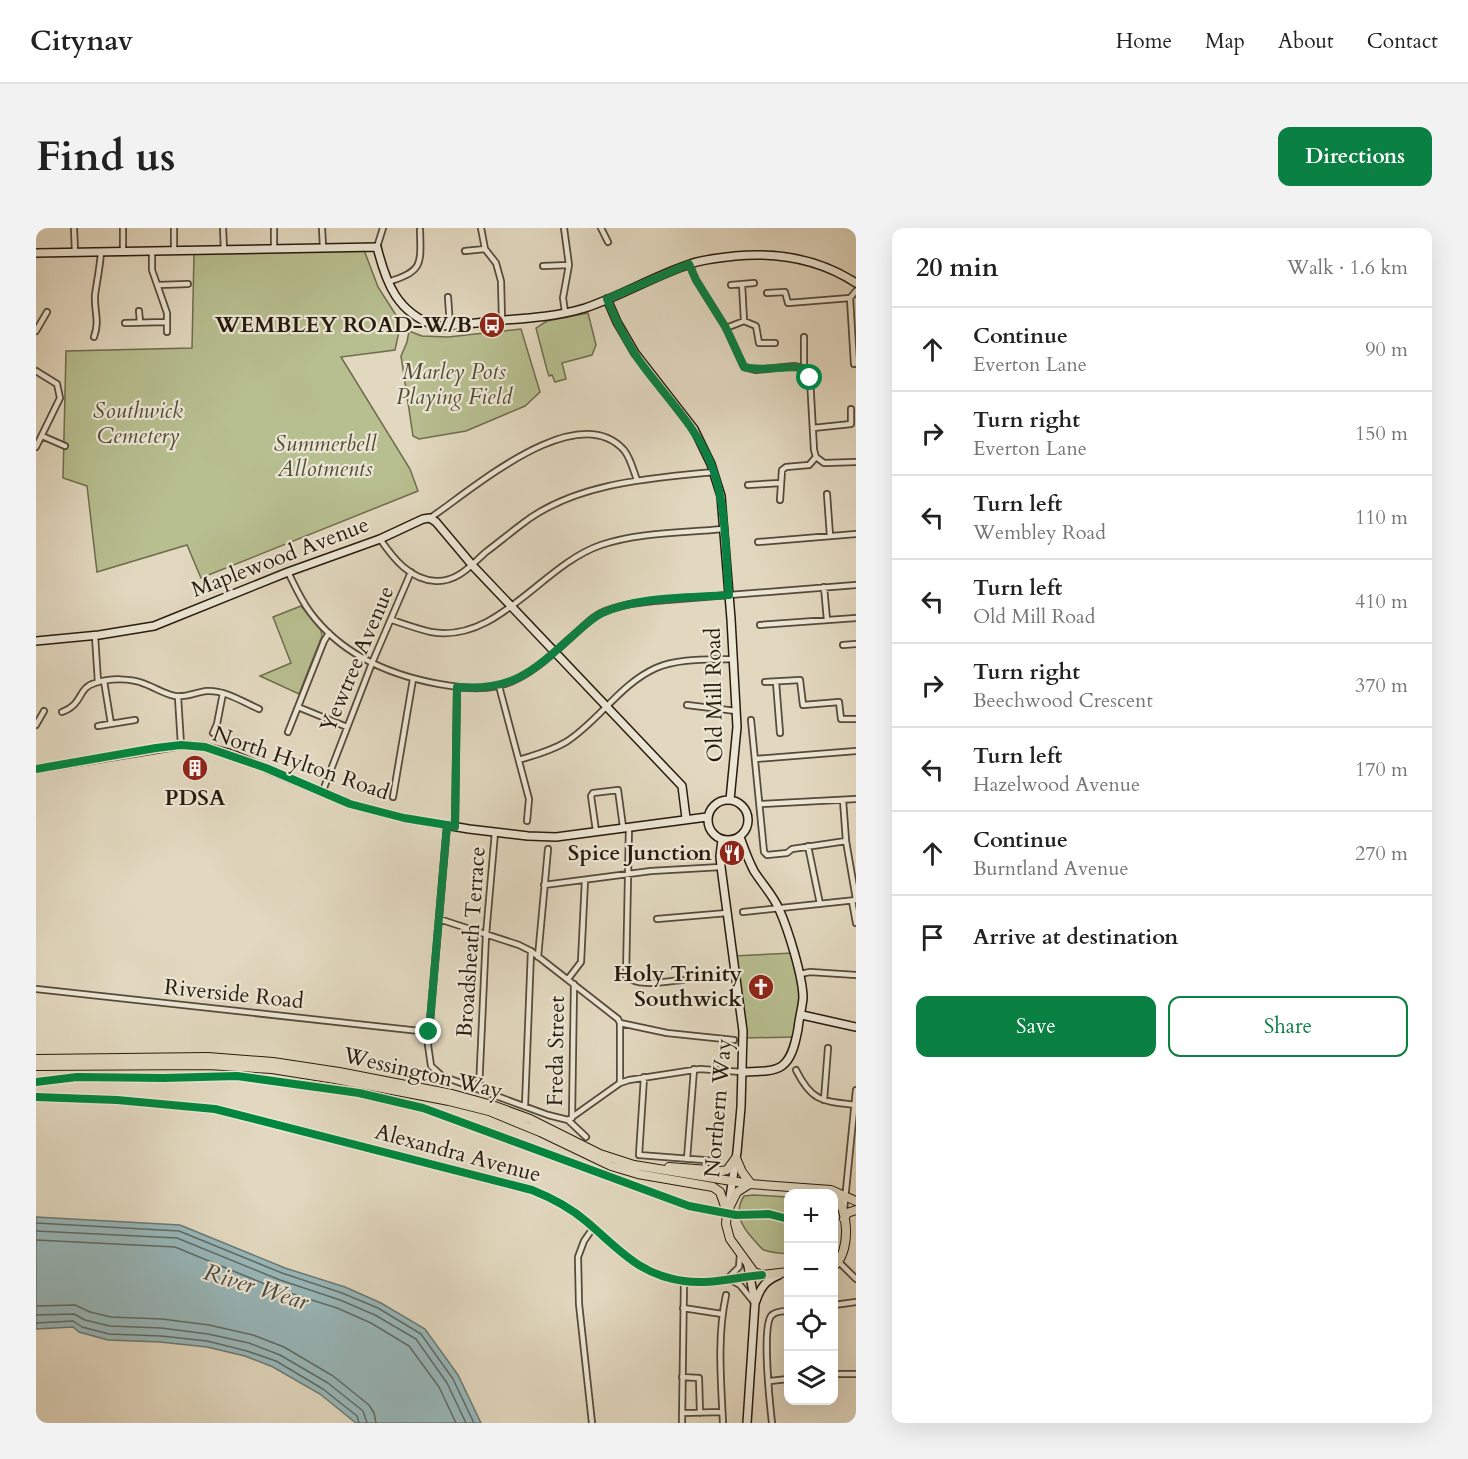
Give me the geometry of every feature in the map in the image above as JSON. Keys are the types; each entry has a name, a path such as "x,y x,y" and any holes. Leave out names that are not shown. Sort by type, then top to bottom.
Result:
{"main road":[{"name":"Wessington Way","path":"36,1059 208,1057 273,1062 339,1072 437,1091 492,1105 530,1119 612,1158 656,1169 794,1189"},
{"name":"Wessington Way","path":"36,1066 242,1066 335,1079 449,1101 489,1111 522,1124 621,1170 713,1187 720,1192 727,1212"},
{"path":"656,1169 685,1167 722,1171 726,1170 736,1159 750,1184 737,1191 727,1212"},
{"name":"Wessington Way","path":"838,1194 856,1201"},
{"path":"838,1206 844,1216 844,1251 838,1261"},
{"path":"844,1216 856,1210"},
{"name":"Northern Way","path":"727,1212 728,1232 740,1254 754,1272 762,1275"},
{"path":"762,1275 784,1273"}],"street":[{"path":"74,228 75,253"},
{"path":"123,228 123,251"},
{"path":"174,228 174,251"},
{"path":"224,228 224,250"},
{"path":"274,228 274,248"},
{"path":"322,228 323,247"},
{"path":"383,228 377,247 383,273 400,303 422,321 436,326 582,309 689,264 751,254 812,261 856,283"},
{"path":"481,228 485,249 496,262 501,281 502,320"},
{"path":"564,228 569,265 563,298 565,312"},
{"path":"601,228 608,242"},
{"path":"388,282 409,276 416,269 421,253 420,230"},
{"path":"36,253 377,247"},
{"path":"465,252 485,249"},
{"path":"152,251 152,270 167,313 167,332"},
{"path":"94,337 98,324 95,294 100,272 101,252"},
{"path":"689,264 696,280 726,328 744,367 756,370 794,366 804,368"},
{"path":"543,266 569,265"},
{"path":"731,285 754,283"},
{"path":"158,285 188,284"},
{"path":"742,284 744,321"},
{"path":"854,364 850,298 856,291"},
{"path":"768,293 785,292 788,303 850,298"},
{"path":"448,297 450,326"},
{"name":"Old Mill Road","path":"607,299 635,353 694,429 714,472 721,496 736,711 736,740 730,800"},
{"path":"139,311 140,322"},
{"path":"36,331 47,312"},
{"path":"726,328 744,321 756,326 759,343 775,343"},
{"path":"125,323 167,322"},
{"path":"780,500 782,470 786,467 810,465 816,457 810,378 804,368 804,337"},
{"path":"36,372 57,384 60,391 57,405 36,447"},
{"path":"813,428 850,424 850,409"},
{"path":"636,480 630,460 623,450 610,439 588,434 562,437 536,448 492,473 430,518 682,786 686,818"},
{"path":"42,436 65,446"},
{"path":"816,457 824,463 856,462"},
{"path":"380,538 392,558 404,569 436,581 456,576 473,566 524,522 545,508 575,496 636,480 714,472"},
{"path":"748,485 780,483"},
{"path":"827,494 830,536"},
{"name":"Maplewood Avenue","path":"36,641 143,629 430,518"},
{"path":"392,620 433,632 460,631 487,624 568,560 601,545 643,536 723,529"},
{"path":"758,542 856,534"},
{"path":"288,572 307,608 330,633 355,653 396,674 413,679 480,689 499,686 519,678 555,652 599,614 622,605 856,585"},
{"name":"Yewtree Avenue","path":"322,793 372,663 411,572"},
{"path":"824,587 827,620"},
{"path":"760,625 856,619"},
{"path":"288,732 324,641 330,633"},
{"path":"95,636 98,682"},
{"path":"843,645 856,644"},
{"path":"519,760 549,751 567,741 642,676 656,668 681,662 734,659"},
{"path":"62,712 73,708 83,690 98,682 130,679 178,697 207,691 223,693 259,710"},
{"path":"393,797 413,679"},
{"path":"765,682 800,680 803,705 839,702 841,719 856,718"},
{"path":"104,681 111,724"},
{"path":"776,682 780,733"},
{"path":"499,686 529,799 526,821"},
{"path":"455,827 457,687"},
{"path":"213,733 223,693"},
{"path":"178,697 181,745"},
{"path":"687,705 736,711"},
{"path":"298,707 347,727"},
{"path":"36,725 45,711"},
{"path":"98,726 135,720"},
{"path":"752,720 764,852 767,855 787,853 792,849 846,841"},
{"name":"North Hylton Road","path":"36,769 181,745 205,747 232,754 322,793 370,809 455,827 556,837 707,817"},
{"path":"756,759 856,752"},
{"path":"596,831 591,796 593,793 618,790 626,827 626,976 640,983 682,980"},
{"path":"761,804 856,799"},
{"path":"724,800 730,800 737,802 747,812 748,825 740,837 728,841 722,840 712,834 707,817 713,806 724,800"},
{"path":"843,800 856,923"},
{"path":"447,825 429,1032 429,1060 434,1071 442,1076 560,1119 570,1119 620,1083 644,1077 694,1069 771,1071 783,1066 792,1050 802,1016 803,995 800,974 779,908 754,869 740,837"},
{"name":"Broadsheath Terrace","path":"479,1089 486,935 495,832"},
{"name":"Northern Way","path":"722,840 721,867 743,1031 741,1107 736,1159 727,1212"},
{"path":"808,846 820,904"},
{"path":"538,957 548,849"},
{"path":"544,885 627,874 721,867"},
{"path":"568,979 581,962 585,880"},
{"path":"742,912 855,900"},
{"path":"657,919 727,913"},
{"path":"439,920 519,945 531,951 618,1019 620,1023 620,1083"},
{"path":"525,1106 531,951"},
{"path":"800,974 810,972 856,975"},
{"name":"Freda Street","path":"570,1119 574,984"},
{"name":"Riverside Road","path":"36,989 429,1032"},
{"path":"802,1016 856,1027"},
{"path":"620,1023 667,1033 734,1040"},
{"path":"824,1100 828,1048"},
{"path":"687,1159 694,1069"},
{"path":"796,1070 803,1085 812,1096 855,1105"},
{"path":"644,1077 639,1155 717,1161"},
{"path":"844,1216 856,1090"},
{"name":"Alexandra Avenue","path":"36,1097 195,1106 235,1113 532,1190 554,1199 593,1228 631,1261 660,1276 701,1282 762,1275"},
{"path":"570,1119 586,1137"},
{"path":"592,1423 579,1304 578,1257 580,1248 593,1228"},
{"path":"740,1254 739,1267 728,1279 740,1285 755,1303 762,1286 772,1278 784,1274"},
{"name":"Northern Way","path":"747,1420 755,1303 748,1266"},
{"path":"838,1266 856,1279"},
{"path":"682,1423 684,1281"},
{"path":"723,1423 722,1314 726,1295"},
{"path":"838,1304 853,1302"},
{"path":"683,1308 722,1314"},
{"path":"772,1423 766,1345 767,1328 771,1317 777,1312 784,1311"},
{"path":"838,1374 856,1374"},
{"path":"682,1377 699,1378 700,1413"},
{"path":"770,1382 784,1380"},
{"path":"682,1413 722,1412"}],"green space":[{"path":"364,250 378,287 401,323 395,350 341,357 410,469 418,491 201,578 187,545 97,572 87,486 63,478 66,351 192,348 194,253"},
{"path":"588,313 596,345 592,355 562,363 566,379 555,382 552,375 549,376 536,328 547,321"},
{"name":"Marley Pots Playing Field","path":"521,329 540,392 525,406 466,431 419,439 413,436 401,356 409,331 422,336 448,337"},
{"path":"301,606 321,630 322,636 299,694 260,676 291,663 273,617"},
{"name":"Holy Trinity Southwick","path":"793,953 799,974 801,995 796,1037 743,1038 733,956"},
{"path":"744,1196 784,1197 784,1254 763,1249 743,1225 739,1208"}],"water":[{"name":"River Wear","path":"36,1217 180,1225 285,1268 345,1287 381,1303 425,1329 458,1375 481,1423 356,1423 320,1394 273,1367 245,1356 207,1347 108,1340 79,1332 73,1327 36,1329"}],"cycle path":[{"path":"36,769 156,748 181,745 205,747 266,768 350,804 404,818 447,825"},
{"path":"36,1082 77,1077 237,1076 359,1093 423,1108 689,1206 736,1215 769,1214 784,1218"},
{"path":"36,1097 117,1100 215,1109 532,1190 574,1212 642,1267 668,1278 703,1282 762,1275"}],"place":[{"name":"WEMBLEY ROAD-W/B","path":"492,325"},
{"name":"PDSA","path":"195,768"},
{"name":"Spice Junction","path":"732,853"},
{"name":"Holy Trinity Southwick","path":"761,987"}],"route":[{"path":"429,1032 447,825 455,827 457,687 480,689 499,686 519,678 539,665 599,614 622,605 729,595 721,496 711,464 694,429 644,367 626,339 607,299 689,264 702,290 718,312 744,367 756,370 794,366 804,368 810,378"}],"park label":[{"name":"Southwick Cemetery","path":"138,424"},
{"name":"Summerbell Allotments","path":"325,456"}]}
